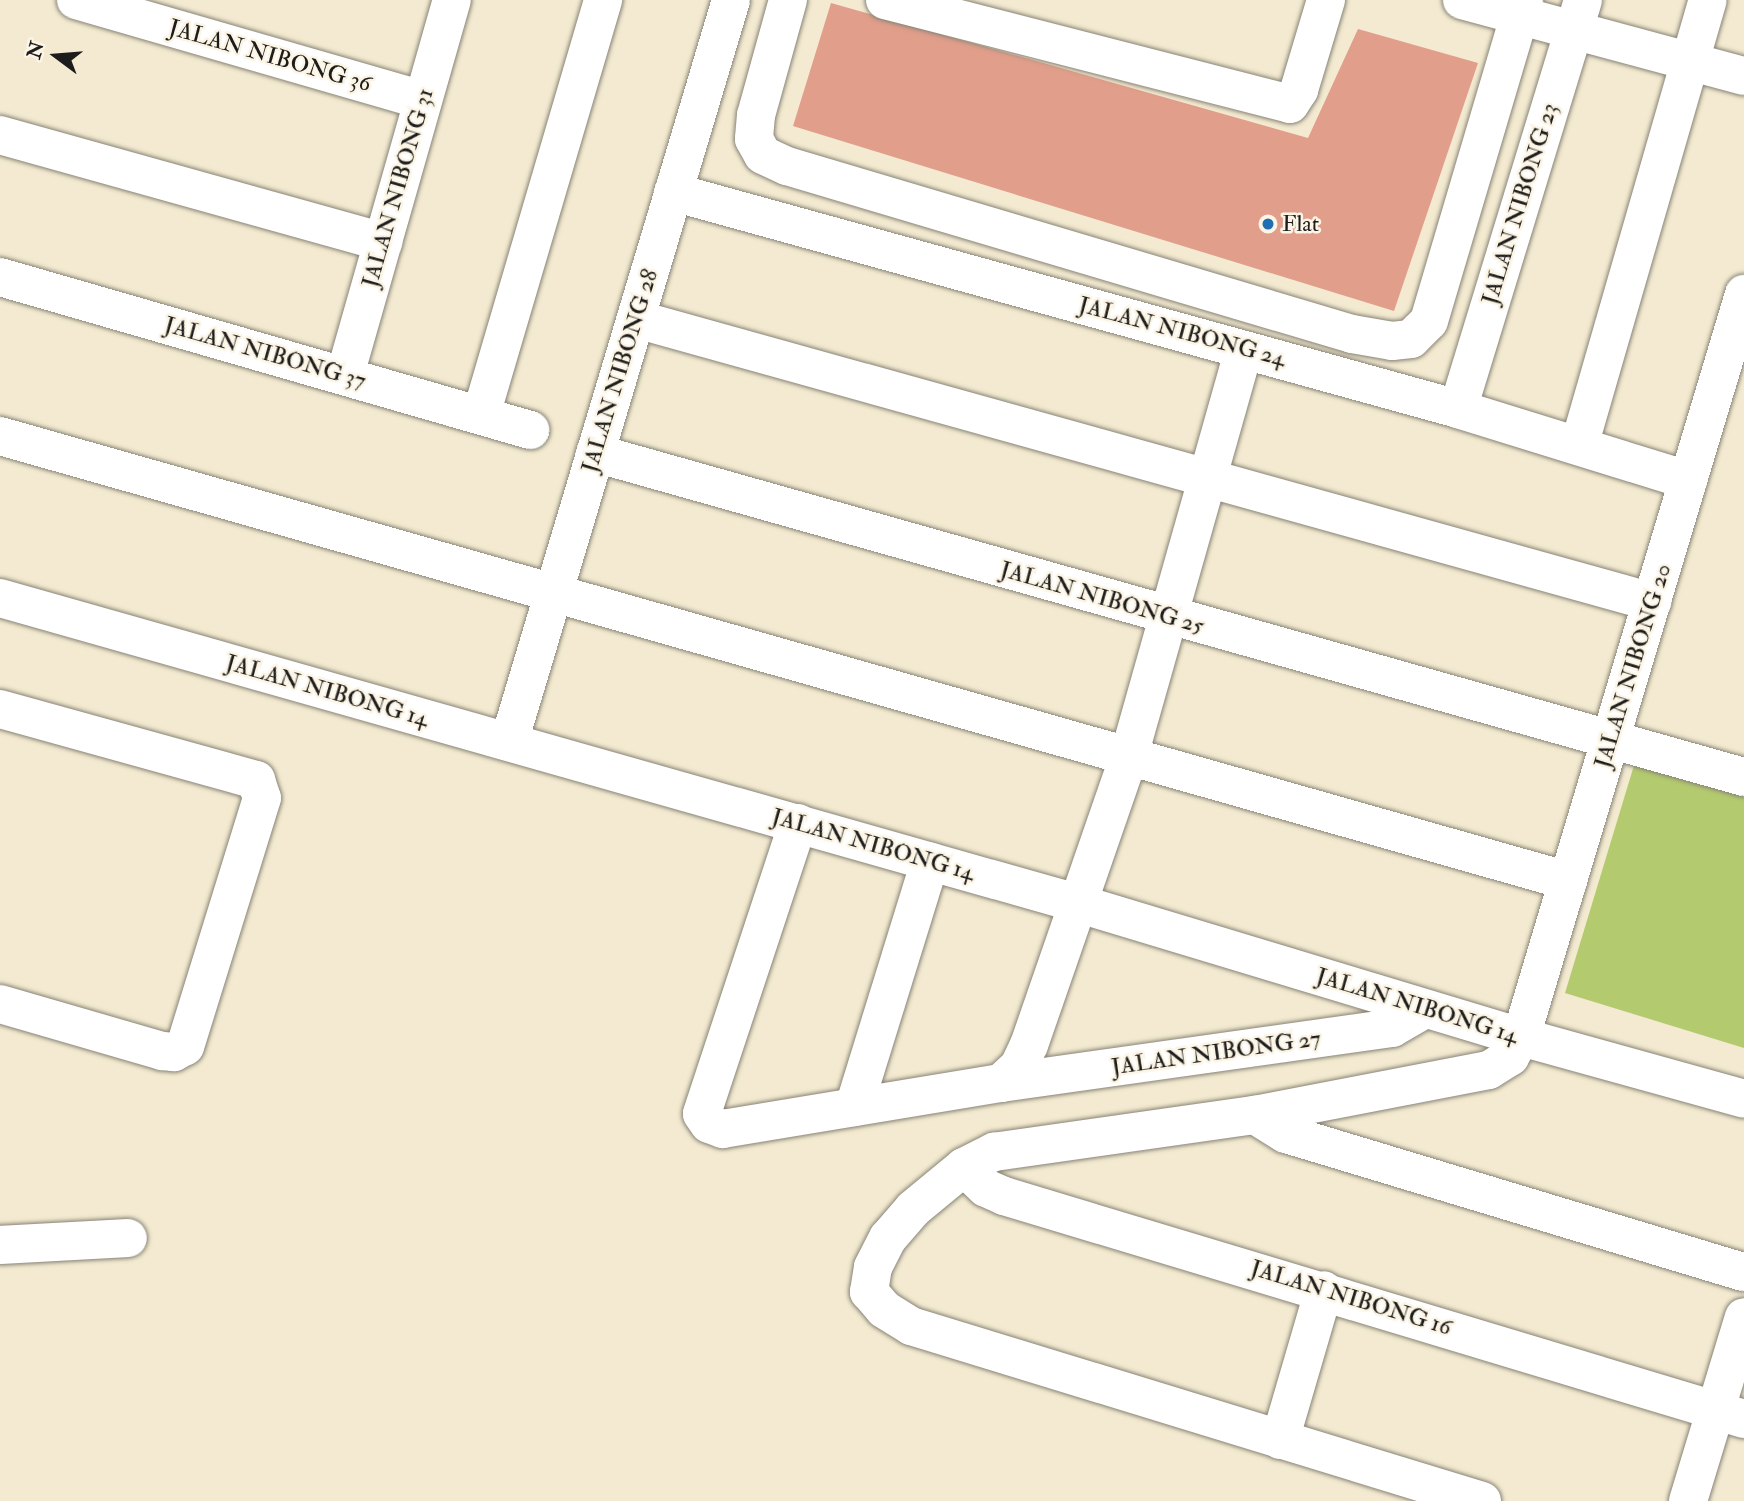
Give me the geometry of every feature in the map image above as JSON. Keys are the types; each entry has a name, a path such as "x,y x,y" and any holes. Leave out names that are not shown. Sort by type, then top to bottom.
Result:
{"street":[{"name":"JALAN NIBONG 36","path":"76,0 423,100"},
{"name":"JALAN NIBONG 31","path":"345,376 452,0"},
{"path":"481,415 603,0"},
{"name":"JALAN NIBONG 28","path":"509,742 731,0"},
{"path":"788,0 756,115 754,139 763,155 826,178 1352,334 1392,341 1411,339 1429,321 1521,7"},
{"path":"884,0 978,12 1290,104 1299,90 1326,0"},
{"path":"1462,0 1579,13 1690,60 1744,76"},
{"path":"1579,446 1709,0"},
{"name":"JALAN NIBONG 23","path":"1458,409 1579,13"},
{"path":"0,135 383,242"},
{"name":"JALAN NIBONG 24","path":"673,192 1458,409 1688,480"},
{"name":"JALAN NIBONG 37","path":"0,277 530,430"},
{"name":"JALAN NIBONG 20","path":"1521,1037 1744,294"},
{"path":"636,319 1208,481 1652,602"},
{"path":"1001,1083 1019,1066 1029,1045 1080,904 1128,759 1244,350"},
{"path":"0,436 1128,759 1568,881"},
{"name":"JALAN NIBONG 25","path":"595,453 1167,617 1744,777"},
{"name":"JALAN NIBONG 14","path":"0,598 1080,904 1425,1009 1744,1099"},
{"path":"0,709 256,780 262,797 185,1046 174,1052 162,1051 0,1004"},
{"name":"JALAN NIBONG 27","path":"798,824 702,1114 709,1124 723,1129 1001,1083 1392,1028 1425,1009"},
{"path":"854,1107 930,861"},
{"path":"1482,1501 911,1326 884,1309 869,1292 873,1267 888,1238 913,1209 964,1167 994,1152 1255,1115 1489,1070 1510,1057 1521,1037"},
{"path":"1255,1115 1286,1134 1744,1272"},
{"name":"JALAN NIBONG 16","path":"964,1167 986,1188 1004,1196 1324,1290 1730,1415"},
{"path":"0,1245 128,1238"},
{"path":"1280,1440 1324,1290"},
{"path":"1688,1501 1730,1415 1744,1317"}],"green space":[{"path":"1635,762 1744,795 1744,1048 1565,993"}],"building":[{"name":"Flat","path":"831,3 1308,138 1358,29 1478,63 1394,311 793,126"}],"place":[{"name":"Flat","path":"1268,224"}]}
